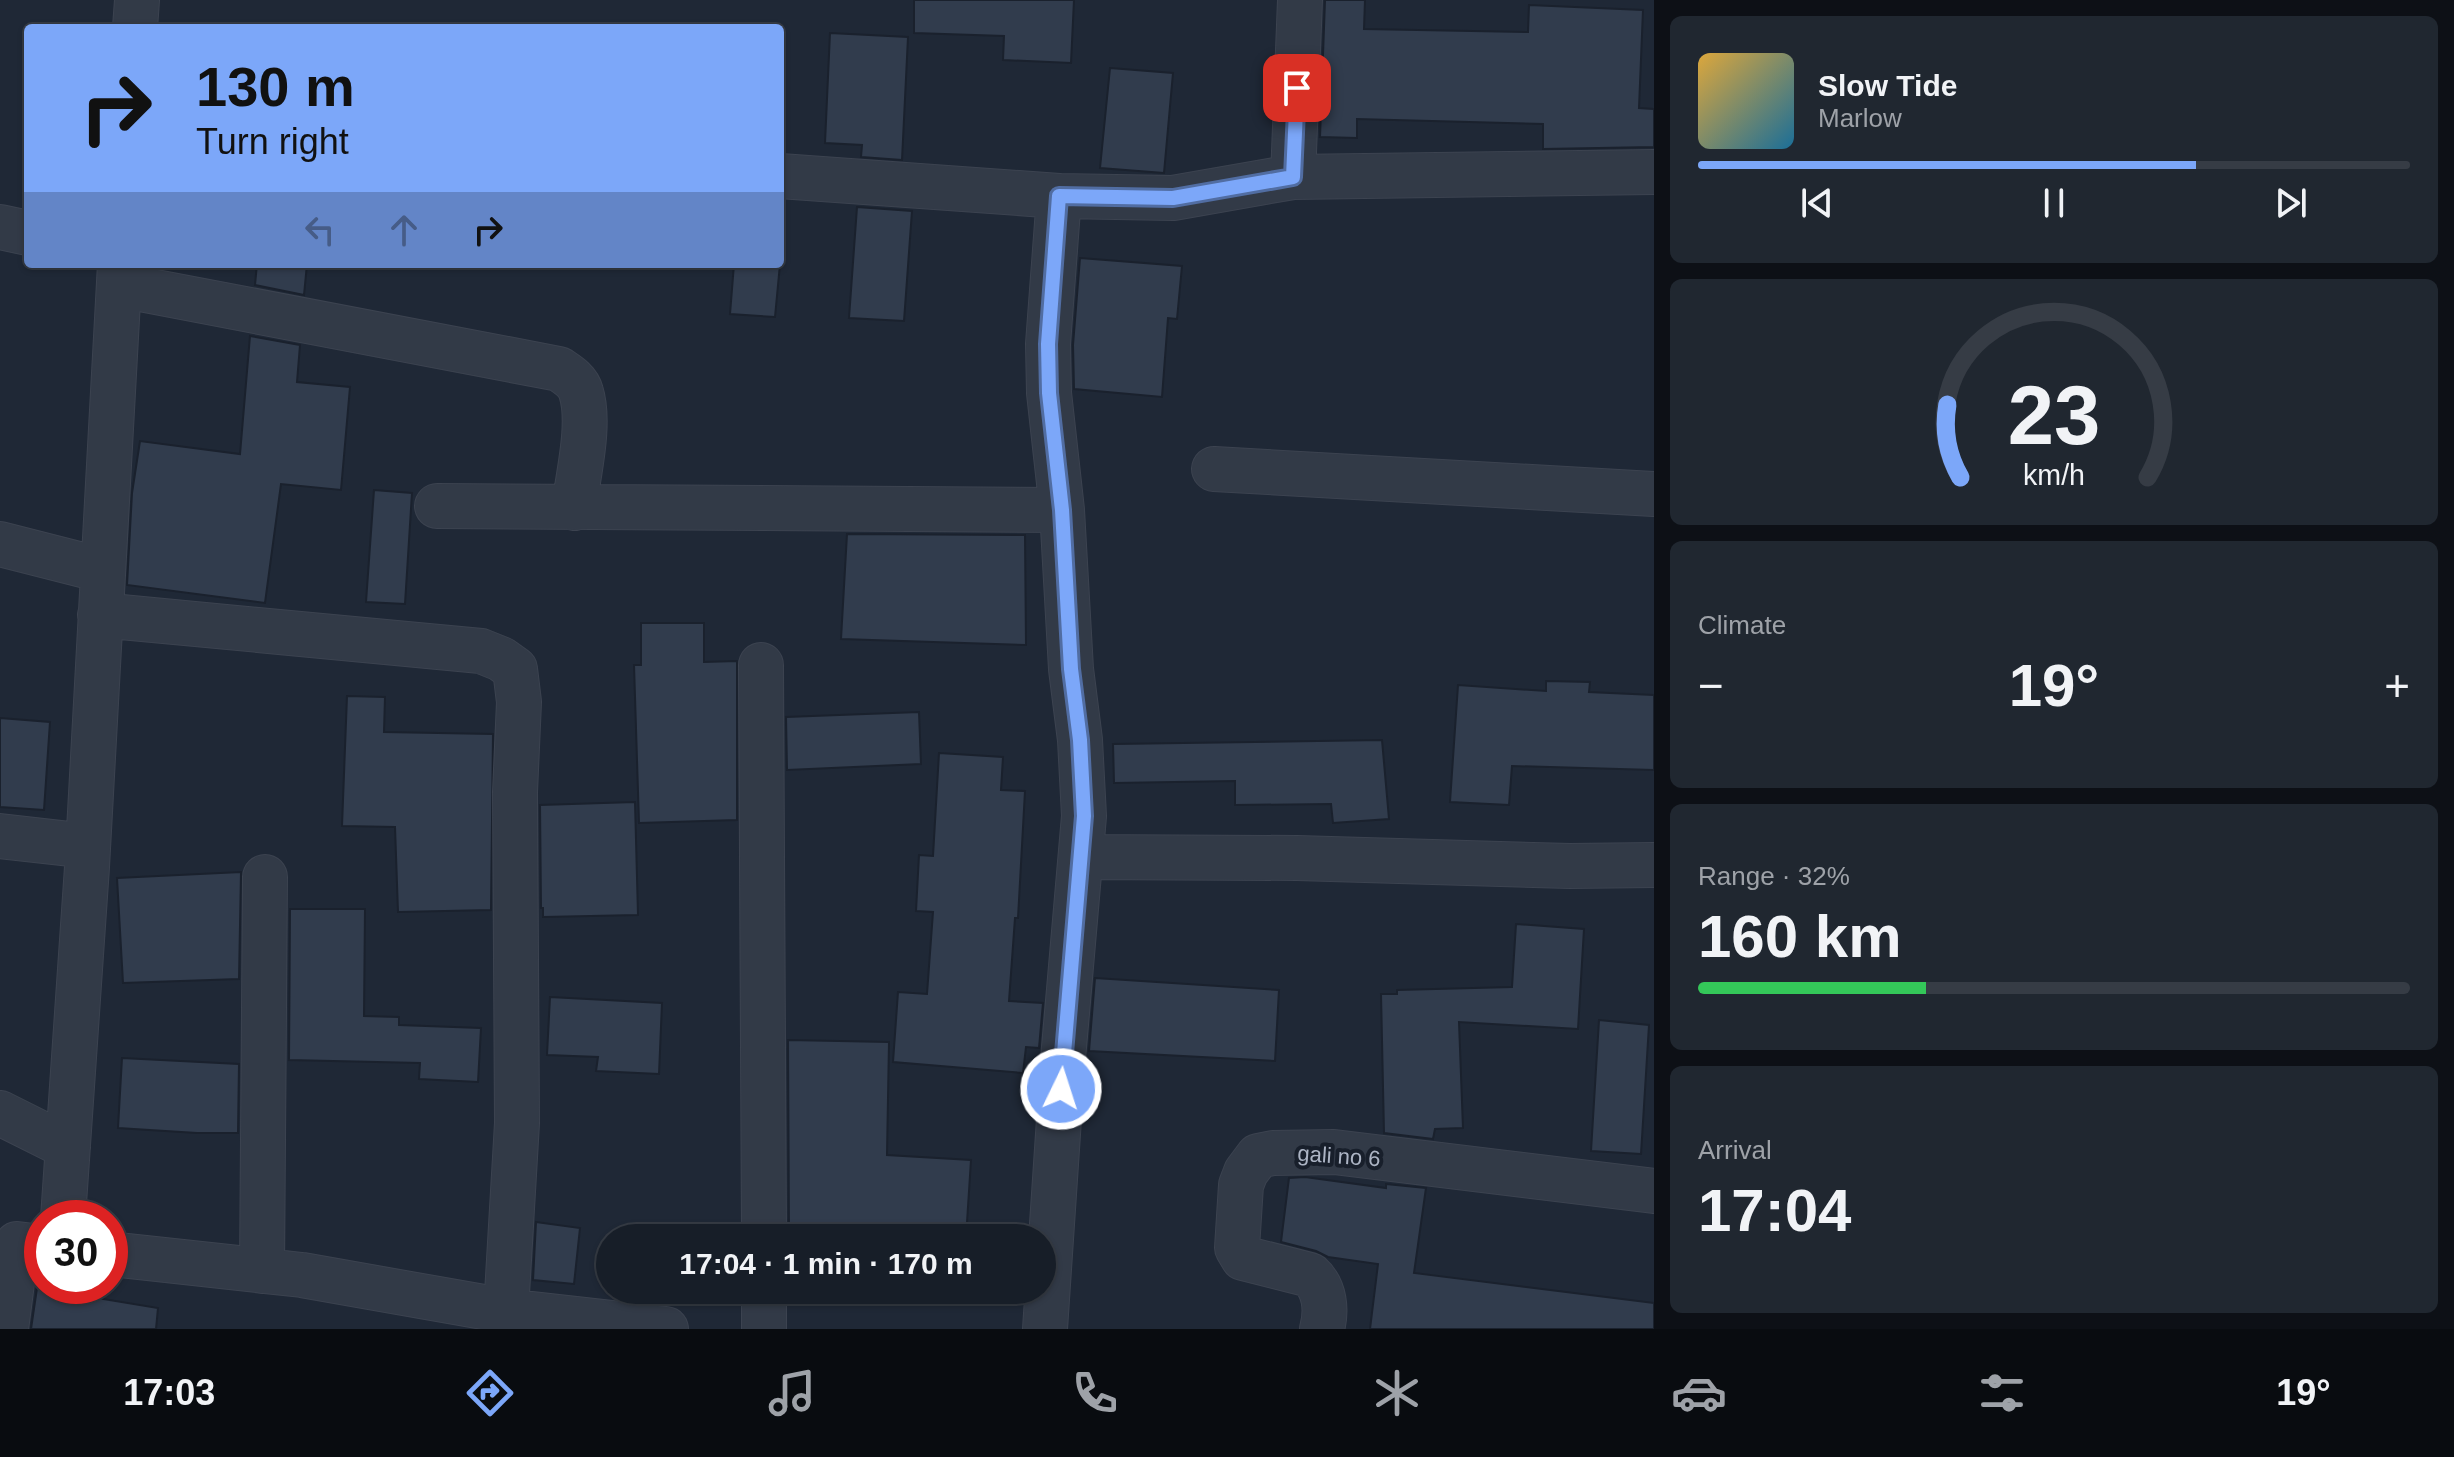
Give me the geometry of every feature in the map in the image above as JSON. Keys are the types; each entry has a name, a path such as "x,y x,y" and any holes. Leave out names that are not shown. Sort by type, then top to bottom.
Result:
{"street":[{"path":"135,24 137,0"},
{"path":"1293,177 1300,0"},
{"path":"784,176 1059,196 1173,198 1293,177 1654,172"},
{"path":"1045,1329 1063,1059 1084,816 1080,740 1071,669 1062,510 1049,393 1048,344 1059,196"},
{"path":"0,227 24,232"},
{"path":"64,1200 88,846 119,274 559,369 571,376 581,391 584,425 574,508"},
{"path":"1214,469 1654,494"},
{"path":"437,506 1062,510"},
{"path":"0,544 102,570"},
{"path":"100,615 481,651 515,669 519,702 515,792 517,1123 506,1311"},
{"path":"761,665 764,1224"},
{"path":"0,836 88,846"},
{"path":"1082,857 1654,865"},
{"path":"262,1271 265,877"},
{"path":"0,1113 68,1147"},
{"name":"gali no 6","path":"1322,1329 1324,1301 1319,1283 1310,1275 1243,1258 1237,1248 1241,1185 1258,1156 1334,1152 1654,1191"},
{"path":"6,1329 20,1243"},
{"path":"128,1256 302,1275 506,1311 666,1329"},
{"path":"764,1304 764,1329"}],"building":[{"path":"914,0 1074,0 1071,63 1003,60 1004,36 914,33"},
{"path":"1325,0 1365,0 1364,29 1528,32 1529,5 1643,10 1639,108 1654,109 1654,147 1543,149 1543,124 1357,119 1357,138 1320,137"},
{"path":"830,33 908,37 902,160 861,157 862,145 825,143"},
{"path":"1110,68 1173,73 1164,173 1100,168"},
{"path":"857,207 912,211 904,321 849,318"},
{"path":"1080,258 1182,266 1177,319 1168,318 1162,397 1074,389 1073,345"},
{"path":"257,268 307,268 304,295 255,285"},
{"path":"734,268 780,268 775,317 730,314"},
{"path":"250,336 300,345 297,382 350,387 341,490 281,484 265,603 127,585 132,493 140,441 240,454"},
{"path":"374,490 412,493 405,604 366,602"},
{"path":"847,534 1025,535 1026,645 841,639"},
{"path":"641,623 704,623 704,662 737,661 737,820 639,823 634,665 641,665"},
{"path":"1546,681 1590,682 1589,692 1654,695 1654,770 1512,766 1509,805 1450,802 1458,685 1546,691"},
{"path":"347,696 385,697 384,732 493,734 491,910 398,912 395,827 342,826"},
{"path":"919,712 921,764 787,770 786,717"},
{"path":"0,718 50,722 44,810 0,807"},
{"path":"1382,740 1389,819 1333,823 1331,804 1235,805 1235,781 1114,783 1113,744"},
{"path":"939,753 1003,757 1001,790 1025,791 1018,918 1015,918 1009,1001 1043,1003 1039,1048 1026,1047 1023,1073 893,1062 898,992 927,994 933,912 916,911 919,855 933,856"},
{"path":"635,802 638,915 543,917 540,805"},
{"path":"241,872 239,979 123,983 117,878"},
{"path":"290,909 365,909 364,1016 399,1017 399,1025 481,1028 478,1082 419,1079 420,1063 289,1060"},
{"path":"1516,924 1584,929 1578,1029 1459,1022 1463,1128 1435,1129 1433,1139 1384,1133 1381,994 1397,994 1397,990 1512,987"},
{"path":"1095,978 1279,990 1275,1061 1089,1051"},
{"path":"550,997 662,1003 659,1074 596,1071 598,1057 547,1055"},
{"path":"1599,1020 1649,1025 1641,1154 1591,1151"},
{"path":"788,1040 889,1042 887,1155 971,1160 967,1224 789,1224"},
{"path":"122,1058 239,1064 238,1133 118,1128"},
{"path":"1305,1177 1386,1188 1386,1184 1426,1188 1414,1273 1654,1303 1654,1329 1370,1329 1378,1264 1328,1257 1281,1242 1289,1178"},
{"path":"536,1222 580,1228 574,1284 533,1280"},
{"path":"128,1303 158,1308 156,1329 31,1329 35,1304"}],"route":[{"path":"1061,1089 1084,816 1080,740 1071,669 1062,510 1049,393 1048,344 1059,196 1173,198 1293,177 1297,88"}]}
